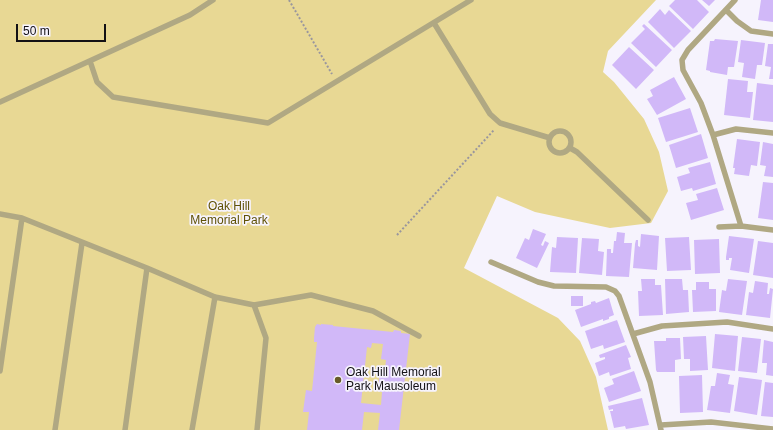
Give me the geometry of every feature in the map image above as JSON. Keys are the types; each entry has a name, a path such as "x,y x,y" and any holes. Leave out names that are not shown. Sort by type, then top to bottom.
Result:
{"lane":[{"path":"0,102 190,15 213,0"},
{"path":"90,61 97,82 113,97 268,123 471,0"},
{"path":"735,0 688,50 682,60 683,70 701,103 741,226"},
{"path":"726,10 737,21 751,31 773,34"},
{"path":"434,23 490,114 500,123 550,138"},
{"path":"712,135 736,128 773,133"},
{"path":"559,131 565,132 569,136 571,142 570,148 565,152 558,153 553,150 550,144 550,138 559,131"},
{"path":"570,148 577,152 648,220"},
{"path":"0,214 22,218 215,297 254,304 311,294 373,311 419,336"},
{"path":"0,371 22,218"},
{"path":"719,226 741,226 773,230"},
{"path":"55,430 82,243"},
{"path":"491,262 538,282 554,286 606,287 615,291 619,296 650,382 661,428 710,422 772,429"},
{"path":"125,430 147,268"},
{"path":"192,430 215,297"},
{"path":"254,304 266,338 257,430"},
{"path":"633,334 662,326 727,322 773,329"}],"path":[{"path":"289,0 336,82"},
{"path":"397,235 500,123"}],"green space":[{"name":"Oak Hill Memorial Park","path":"0,0 656,0 608,51 603,72 614,82 644,119 659,152 668,191 651,223 610,228 535,212 497,196 464,268 558,318 580,341 596,377 608,430 0,430"}],"building":[{"path":"675,0 697,0 709,12 693,29 669,6"},
{"path":"702,0 715,0 709,6"},
{"path":"761,0 773,0 773,22 758,20"},
{"path":"660,9 665,15 669,10 691,31 674,48 648,22"},
{"path":"644,24 672,50 656,67 631,43 645,29 642,26"},
{"path":"715,39 738,41 734,67 728,67 727,75 706,70 710,41 714,41"},
{"path":"741,40 765,43 762,65 757,65 755,79 742,77 744,63 738,62"},
{"path":"768,44 773,44 773,79 769,79 771,67 765,66"},
{"path":"629,47 654,70 636,89 612,65"},
{"path":"674,77 686,99 657,115 647,99 653,96 650,90"},
{"path":"728,79 748,81 747,92 753,92 750,118 724,115"},
{"path":"757,83 773,85 773,122 753,120"},
{"path":"690,108 698,132 666,142 658,118"},
{"path":"701,134 708,158 676,168 669,145"},
{"path":"737,139 760,142 757,166 751,165 749,176 734,174 735,168 733,168"},
{"path":"763,142 773,144 773,177 764,176 766,166 760,165"},
{"path":"710,162 716,184 693,191 692,188 681,191 677,177 690,173 688,168"},
{"path":"763,182 773,183 773,220 758,218"},
{"path":"717,188 724,210 691,220 686,203 698,200 696,194"},
{"path":"533,229 546,234 541,245 543,246 545,241 549,243 537,268 516,258 525,238 529,240"},
{"path":"617,232 625,233 624,243 632,243 629,277 606,276 607,249 611,249 611,253 613,253 614,241 616,241"},
{"path":"641,234 659,236 657,270 633,268 635,244 636,240 638,240 638,246 640,247"},
{"path":"729,236 754,239 749,273 730,270 732,258 726,260"},
{"path":"557,237 578,238 576,273 550,272 552,247 556,248"},
{"path":"689,237 691,270 667,271 665,238"},
{"path":"582,238 599,239 598,251 604,252 602,275 579,273"},
{"path":"719,239 720,273 695,274 694,240"},
{"path":"758,241 773,243 773,278 753,275"},
{"path":"641,279 655,279 655,285 661,285 663,315 639,316 638,291 642,291"},
{"path":"665,279 682,279 683,290 688,290 689,312 666,314"},
{"path":"728,279 747,281 742,315 719,312 722,290 726,291"},
{"path":"755,281 768,283 767,294 769,294 770,288 773,289 770,318 746,315 749,292 753,293"},
{"path":"696,282 709,282 709,289 716,289 716,311 693,312 692,290 696,290"},
{"path":"571,296 583,296 583,306 571,306"},
{"path":"609,298 614,315 609,317 609,319 603,321 603,319 581,327 575,310 591,304 591,302 595,301 596,303"},
{"path":"617,320 625,342 604,349 603,345 591,349 585,331"},
{"name":"Oak Hill Memorial Park Mausoleum","path":"317,324 321,324 393,332 394,330 401,331 401,333 410,334 399,430 378,430 380,413 364,412 362,430 307,430 309,412 303,412 306,390 312,391 317,342 314,342 315,327","holes":["372,343 383,344 381,359 386,360 385,369 380,369 378,391 382,392 381,405 361,403 367,347 371,348"]},
{"path":"715,334 738,336 735,371 712,368"},
{"path":"706,336 708,370 690,371 690,359 684,359 683,337"},
{"path":"742,337 761,339 757,373 738,371"},
{"path":"666,338 680,338 681,359 675,360 675,372 657,372 654,341 666,341"},
{"path":"764,340 773,342 773,376 766,375 767,363 762,363"},
{"path":"626,345 631,357 628,358 631,369 610,376 609,372 599,376 595,363 605,359 605,357 600,358 599,355"},
{"path":"634,371 641,391 609,402 604,388 614,384 612,379"},
{"path":"717,373 730,375 728,384 734,385 730,413 707,410 711,386 715,386"},
{"path":"702,375 703,412 680,413 679,376"},
{"path":"739,377 762,380 757,415 734,411"},
{"path":"765,382 773,383 773,417 761,416"},
{"path":"642,398 649,425 626,429 625,426 614,428 610,411 613,411 613,409 609,410 608,406"}],"place":[{"name":"Oak Hill Memorial Park Mausoleum","path":"338,380"}]}
